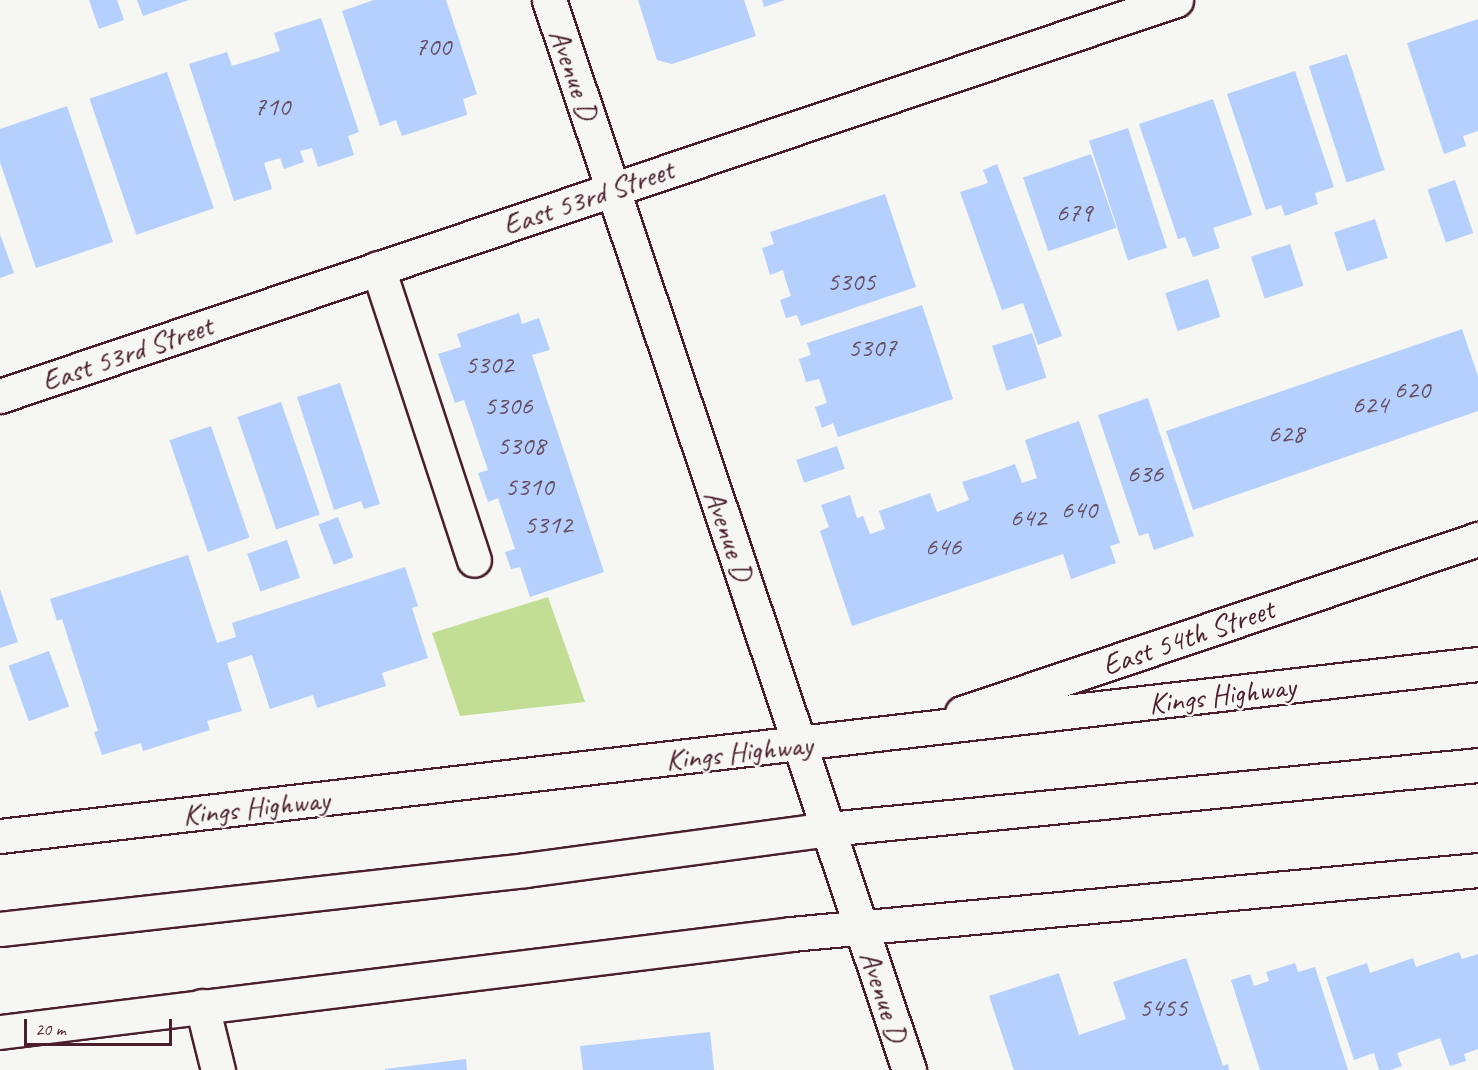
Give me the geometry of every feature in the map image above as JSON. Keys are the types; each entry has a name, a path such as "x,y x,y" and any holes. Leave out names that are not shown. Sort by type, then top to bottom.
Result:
{"street":[{"name":"Avenue D","path":"549,0 909,1070"},
{"name":"East 53rd Street","path":"0,396 1176,0"},
{"path":"378,268 474,560"},
{"name":"East 54th Street","path":"898,735 1478,539"},
{"name":"Kings Highway","path":"0,836 898,735 1478,664"},
{"path":"0,929 526,870 828,829 1478,765"},
{"path":"0,1032 862,926 1478,870"},
{"path":"202,1006 218,1070"}],"green space":[{"path":"548,597 585,702 460,716 432,633"}],"building":[{"path":"89,0 117,0 124,20 99,29"},
{"path":"137,0 189,0 143,16"},
{"path":"374,0 446,0 477,94 463,99 467,115 402,136 396,120 380,126 342,11"},
{"path":"638,0 744,0 756,36 672,64 657,60"},
{"path":"762,0 785,0 764,7"},
{"path":"321,18 359,132 348,136 354,155 318,167 312,148 300,151 304,162 284,169 280,158 264,163 272,189 234,201 189,64 227,52 232,66 280,51 274,33"},
{"path":"1478,19 1478,131 1463,136 1466,146 1444,154 1407,43"},
{"path":"1347,54 1385,170 1347,182 1309,66"},
{"path":"1295,71 1334,187 1315,193 1318,204 1285,216 1281,205 1266,210 1227,94"},
{"path":"167,72 214,208 136,235 89,99"},
{"path":"1213,99 1252,215 1213,228 1220,248 1193,257 1185,237 1178,239 1139,124"},
{"path":"67,106 113,242 36,268 0,162 0,129"},
{"path":"1128,128 1167,248 1128,261 1089,141"},
{"path":"1091,154 1116,228 1048,251 1023,177"},
{"path":"997,164 1062,336 1038,345 1023,303 1002,310 960,192 988,183 983,170"},
{"path":"1455,180 1473,233 1446,242 1428,189"},
{"path":"885,194 916,287 801,326 797,315 786,318 780,300 791,296 783,270 770,275 762,248 774,244 770,232"},
{"path":"1375,219 1388,258 1347,271 1334,232"},
{"path":"0,234 14,273 0,278"},
{"path":"1290,244 1304,286 1265,299 1251,257"},
{"path":"1208,279 1220,317 1178,331 1165,293"},
{"path":"922,305 953,399 838,437 833,423 822,428 815,407 827,403 819,379 806,382 799,359 811,355 807,343"},
{"path":"519,313 522,324 539,318 550,350 532,355 604,572 530,597 520,567 511,569 505,552 515,549 498,498 488,502 478,473 488,470 464,400 455,403 438,354 461,347 457,334"},
{"path":"1462,329 1478,376 1478,411 1193,510 1166,431"},
{"path":"1032,333 1047,378 1007,391 992,346"},
{"path":"340,383 380,504 364,509 361,501 334,510 297,397"},
{"path":"1148,398 1194,536 1154,550 1148,533 1139,536 1098,415"},
{"path":"281,402 320,515 276,529 238,417"},
{"path":"1079,421 1120,543 1110,546 1116,563 1071,579 1063,554 852,626 820,531 829,527 821,505 850,495 857,518 863,516 870,534 885,529 879,511 930,493 937,512 969,500 962,482 1015,464 1022,483 1037,478 1025,440"},
{"path":"211,426 249,538 208,552 169,440"},
{"path":"837,446 845,469 804,483 796,460"},
{"path":"338,517 353,557 334,565 318,525"},
{"path":"287,540 300,578 260,591 247,554"},
{"path":"188,555 217,643 236,637 232,623 405,567 418,606 412,608 428,658 382,673 386,686 317,708 313,695 270,709 252,655 227,663 242,711 207,721 210,730 143,751 141,743 102,755 94,732 98,731 62,619 57,621 50,599"},
{"path":"0,589 18,642 0,648"},
{"path":"49,651 69,706 29,721 9,666"},
{"path":"1459,952 1462,959 1478,954 1478,1049 1464,1054 1466,1061 1450,1066 1440,1038 1397,1053 1402,1066 1390,1070 1379,1070 1374,1053 1354,1060 1326,977 1367,963 1370,973 1413,958 1416,967"},
{"path":"1186,958 1223,1066 1228,1064 1229,1070 1014,1070 989,996 1059,973 1079,1035 1126,1019 1113,982"},
{"path":"1295,963 1298,972 1315,967 1348,1070 1260,1070 1231,980 1250,974 1254,986 1269,981 1266,972"},
{"path":"710,1032 714,1070 583,1070 580,1046"},
{"path":"466,1059 467,1070 385,1070 385,1069"}]}
